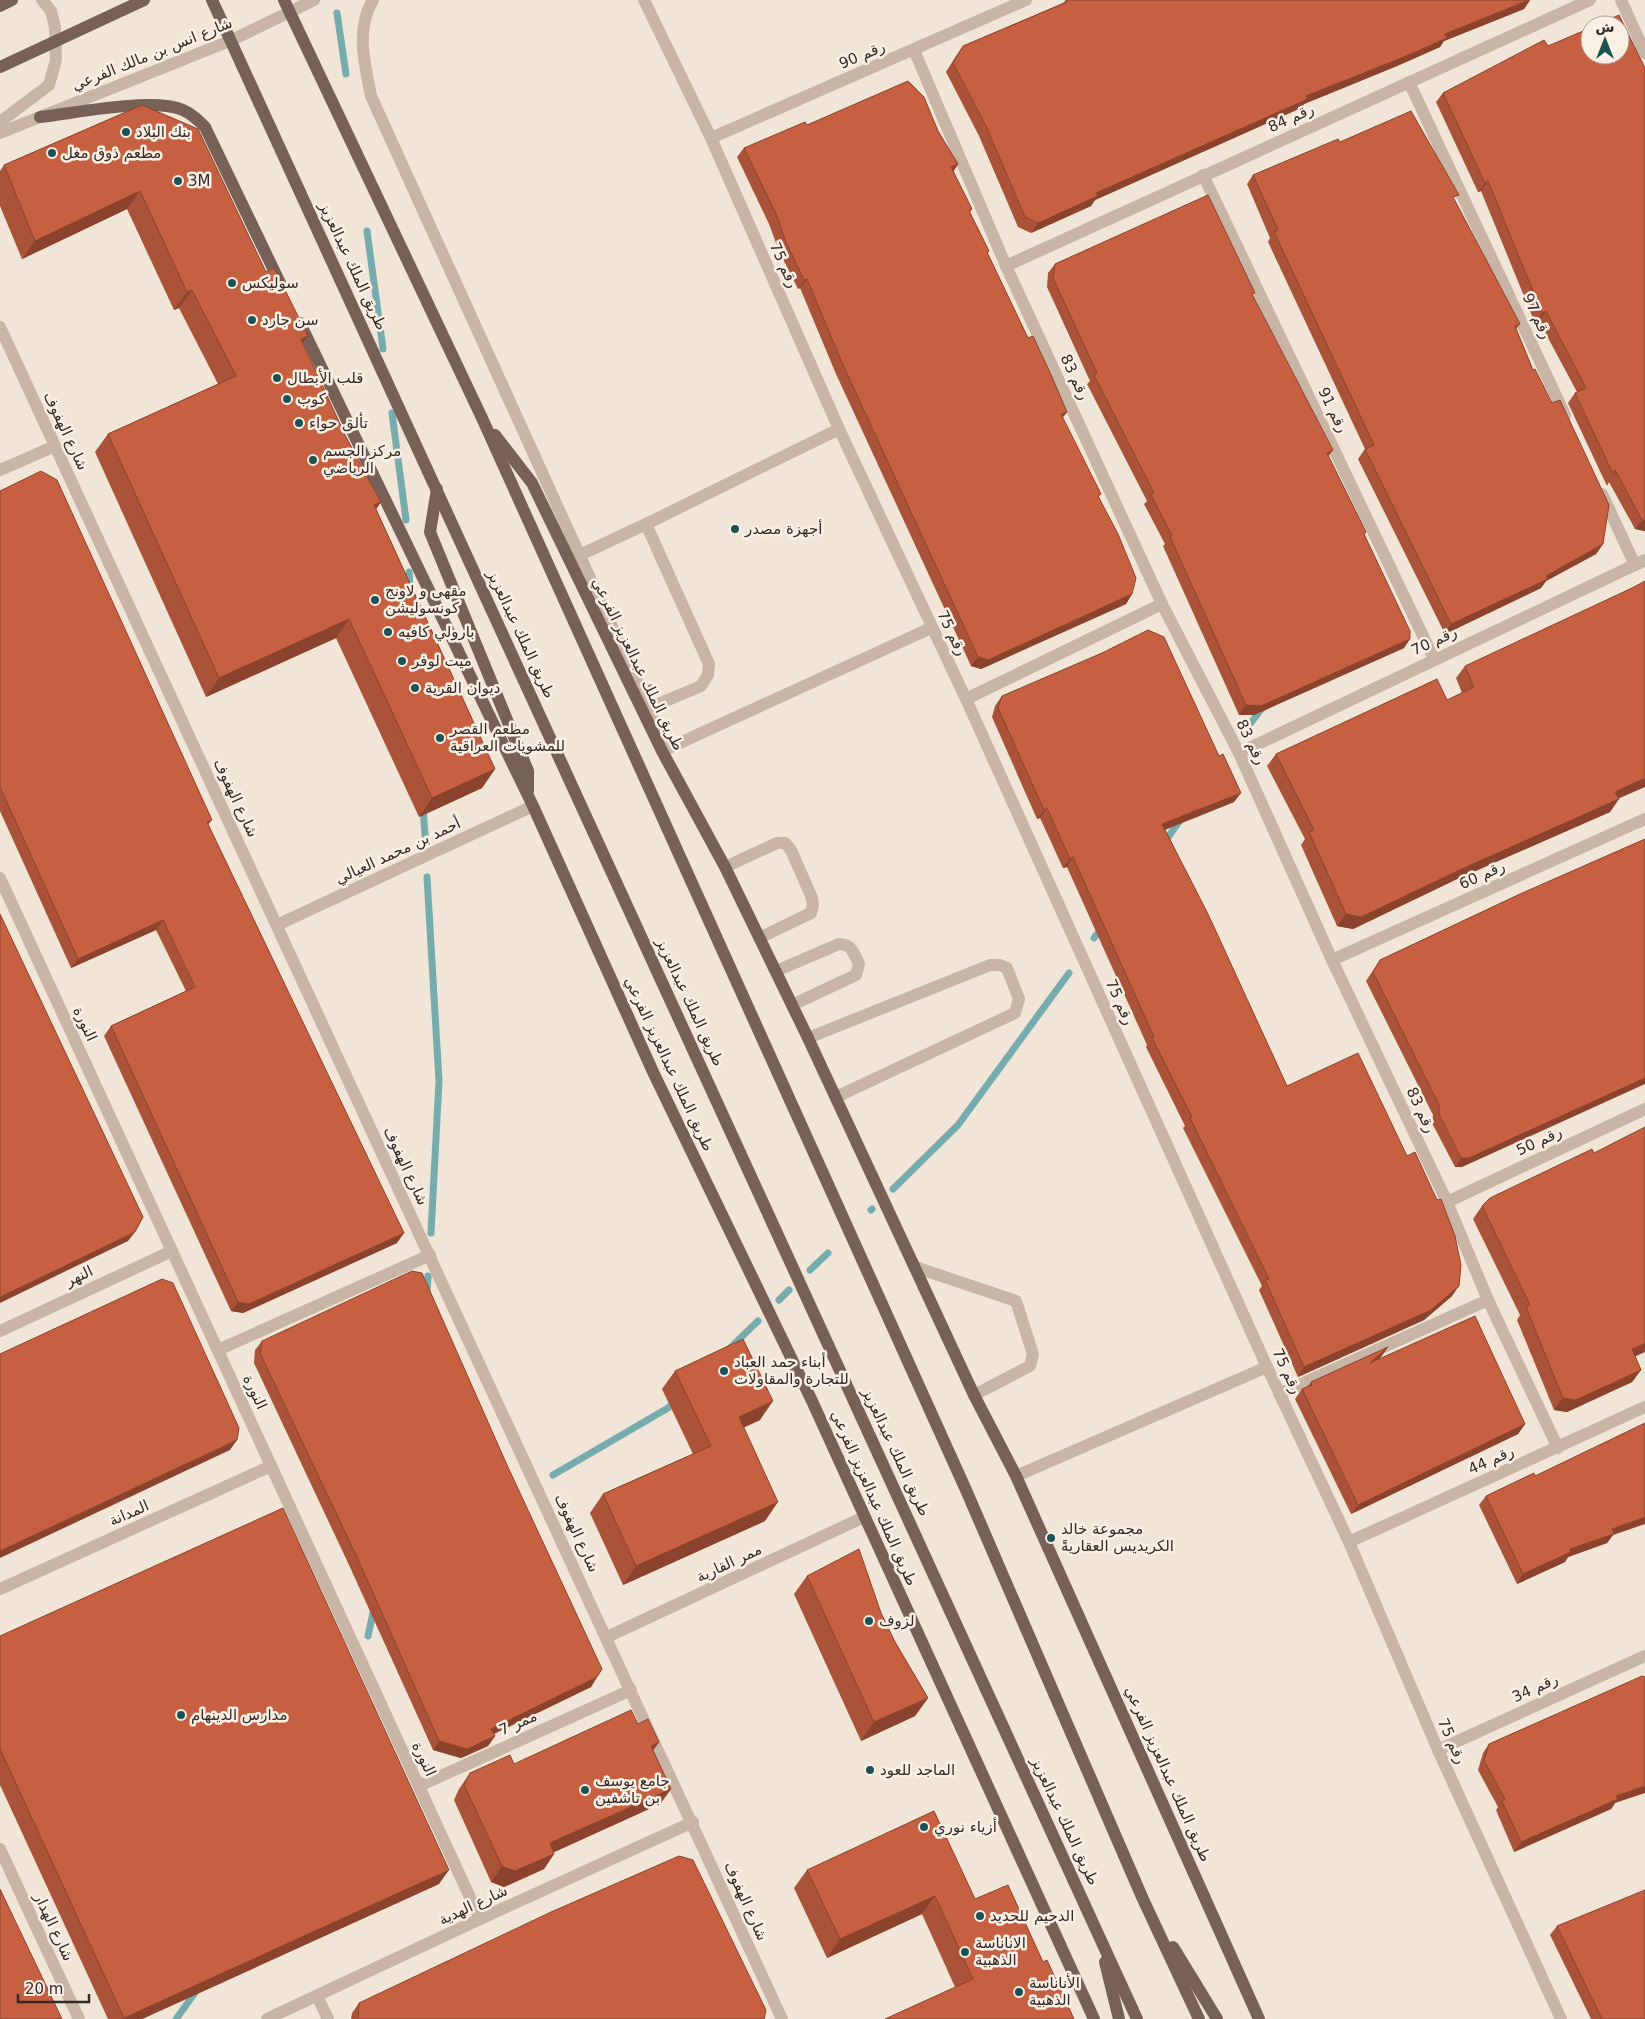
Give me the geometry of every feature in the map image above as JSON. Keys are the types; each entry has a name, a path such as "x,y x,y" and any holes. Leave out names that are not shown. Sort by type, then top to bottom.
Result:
{"main road":[{"path":"0,6 12,0"},
{"path":"0,67 144,0"},
{"name":"طريق الملك عبدالعزيز","path":"212,0 232,40 1137,2019"},
{"path":"287,6 482,418 966,1490 1142,1897 1199,2019"},
{"path":"40,117 154,104 183,110 196,117 205,127 287,297"},
{"name":"طريق الملك عبدالعزيز الفرعي","path":"296,315 531,802 654,1074 812,1400 864,1518 1094,2019"},
{"name":"طريق الملك عبدالعزيز الفرعي","path":"482,418 532,483 662,751 725,867 760,938 974,1395 1016,1476 1259,2019"},
{"path":"437,489 430,532 528,771 531,802"},
{"path":"1142,1897 1217,2019"},
{"path":"1096,1928 1119,2019"}],"street":[{"path":"0,122 49,85 56,60 55,27 51,11 42,0"},
{"name":"شارع انس بن مالك الفرعي","path":"0,133 232,40 287,6 314,0"},
{"path":"373,0 361,45 371,96 649,708 662,751 931,628"},
{"name":"رقم 75","path":"644,0 711,138 839,429 966,699 1279,1394 1349,1542 1438,1750 1561,2019"},
{"name":"رقم 90","path":"711,138 1026,0"},
{"name":"رقم 84","path":"1006,266 1590,0"},
{"path":"1621,0 1645,52"},
{"name":"رقم 83","path":"914,50 1006,266 1162,604 1239,753 1332,960 1447,1202 1488,1300 1558,1448"},
{"name":"رقم 97","path":"1409,82 1572,430"},
{"name":"رقم 91","path":"1203,175 1434,659"},
{"name":"شارع الهفوف","path":"0,327 693,1822 782,2019"},
{"path":"580,556 839,429"},
{"path":"0,470 55,446"},
{"path":"1597,484 1640,562"},
{"path":"646,524 709,664 708,675 701,686 649,708"},
{"name":"رقم 70","path":"1239,753 1640,562"},
{"path":"966,699 1162,604"},
{"name":"أحمد بن محمد العيالي","path":"277,925 531,802"},
{"name":"رقم 60","path":"1332,960 1645,819"},
{"path":"725,867 777,843 785,843 791,850 812,898 811,913 760,938"},
{"name":"النورة","path":"0,878 480,1919"},
{"path":"776,971 839,944 846,944 851,947 859,964 856,975 792,1005"},
{"path":"808,1038 990,965 1000,965 1007,968 1019,999 1015,1013 836,1097"},
{"name":"رقم 50","path":"1447,1202 1645,1109"},
{"name":"النهر","path":"0,1331 172,1251"},
{"path":"218,1350 430,1255"},
{"path":"915,1267 1016,1301 1032,1347 1033,1354 1030,1366 974,1395"},
{"path":"1279,1394 1488,1300"},
{"path":"1016,1476 1267,1367"},
{"name":"رقم 44","path":"1349,1542 1645,1407"},
{"name":"المدانة","path":"0,1589 271,1466"},
{"name":"ممر القاربة","path":"607,1637 864,1518"},
{"name":"رقم 34","path":"1438,1750 1645,1656"},
{"name":"ممر 7","path":"419,1786 631,1690"},
{"name":"شارع الهدية","path":"267,2019 693,1822"},
{"name":"شارع الهدار","path":"0,1849 79,2019"},
{"path":"317,1996 328,2019"}],"building":[{"path":"1066,0 1529,0 1445,34 1447,38 1404,57 1306,96 1308,99 1096,193 1098,196 1038,223 1025,217 986,126 953,63 963,46 1067,2"},
{"path":"1580,32 1580,65 1630,65 1630,37 1645,68 1645,520 1642,520 1615,470 1614,476 1575,393 1586,388 1546,311 1542,313 1488,181 1485,183 1443,93 1544,40 1548,46"},
{"path":"908,81 924,97 938,131 958,164 951,167 972,209 969,211 1028,338 1033,336 1052,377 1067,412 1061,414 1101,494 1098,496 1118,534 1136,578 1132,594 988,660 978,657 843,365 807,279 804,280 786,242 776,214 744,148 805,122 807,125"},
{"path":"142,105 198,129 266,272 274,268 308,336 301,339 345,435 381,502 374,505 495,769 432,798 349,619 219,678 108,434 236,376 192,290 187,292 140,191 35,241 4,165"},
{"path":"1411,111 1459,195 1453,197 1520,324 1515,326 1533,370 1535,369 1552,403 1560,400 1609,505 1603,544 1546,576 1548,579 1451,624 1365,449 1374,445 1274,232 1278,230 1253,175 1338,139 1340,142"},
{"path":"1208,195 1255,293 1252,294 1333,450 1327,453 1366,532 1364,534 1410,631 1410,639 1261,706 1246,705 1170,537 1172,536 1151,495 1154,493 1094,375 1097,373 1053,278 1055,264"},
{"path":"41,471 57,480 212,820 207,822 404,1233 249,1304 238,1302 111,1026 195,987 163,920 78,959 0,787 0,491"},
{"path":"1645,581 1645,778 1615,792 1619,799 1464,868 1361,917 1346,914 1309,832 1314,830 1276,754 1437,679 1447,700 1474,687 1465,666"},
{"path":"1148,630 1164,637 1219,756 1223,754 1241,793 1162,824 1208,914 1287,1086 1358,1053 1407,1156 1415,1152 1437,1200 1441,1199 1455,1236 1461,1265 1459,1286 1431,1310 1304,1367 1265,1280 1269,1279 1152,1038 1154,1037 1073,857 1070,859 1047,808 1044,810 998,708 1002,696 1102,653"},
{"path":"1645,839 1645,1078 1469,1158 1461,1158 1439,1114 1439,1105 1373,972 1380,960 1520,894"},
{"path":"0,914 143,1217 135,1232 0,1297"},
{"path":"1645,1127 1645,1343 1632,1349 1641,1370 1576,1400 1563,1398 1526,1307 1530,1305 1482,1206 1490,1198 1592,1149 1594,1153"},
{"path":"412,1271 422,1273 507,1465 602,1669 597,1677 491,1729 495,1736 467,1749 439,1741 356,1555 260,1353 262,1341"},
{"path":"162,1279 173,1283 239,1428 237,1440 0,1551 0,1354"},
{"path":"1475,1316 1525,1424 1358,1505 1302,1389 1312,1385 1311,1382 1388,1347 1370,1363"},
{"path":"743,1339 773,1401 739,1417 778,1502 636,1566 603,1494 711,1446 675,1371"},
{"path":"1645,1423 1645,1517 1612,1529 1614,1534 1570,1549 1571,1552 1523,1574 1486,1496 1534,1473 1535,1476"},
{"name":"مدارس الدينهام","path":"283,1508 449,1870 124,2018 0,1749 0,1636"},
{"path":"859,1549 881,1613 895,1642 928,1698 874,1722 807,1576"},
{"path":"1642,1676 1645,1677 1645,1786 1616,1796 1618,1799 1521,1842 1502,1801 1505,1799 1484,1761 1489,1744"},
{"path":"631,1710 638,1724 648,1719 659,1742 651,1746 671,1789 550,1843 554,1854 515,1871 502,1866 464,1785 470,1773 510,1755 514,1764"},
{"path":"934,1811 975,1899 1008,1885 1043,1962 1047,1960 1074,2019 885,2019 973,1979 935,1896 840,1939 807,1870"},
{"path":"679,1856 693,1860 766,2010 764,2019 358,2019 359,2003 551,1912"},
{"path":"0,1889 62,2019 0,2019"},
{"path":"1645,1890 1645,2019 1602,2019 1557,1926"}],"waterway":[{"path":"337,13 346,74"},
{"path":"367,231 383,349"},
{"path":"392,413 406,520"},
{"path":"409,572 410,589"},
{"path":"1247,728 1263,707"},
{"path":"423,807 425,835"},
{"path":"1164,843 1181,819"},
{"path":"427,877 439,1081 431,1233"},
{"path":"1094,938 1103,926"},
{"path":"893,1189 958,1125 1069,973"},
{"path":"810,1270 828,1253"},
{"path":"427,1293 428,1276"},
{"path":"779,1300 789,1290"},
{"path":"730,1348 758,1321"},
{"path":"553,1475 668,1408 675,1401"},
{"path":"368,1636 374,1608"},
{"path":"176,2019 197,1990"}],"place":[{"name":"بنك البلاد","path":"126,132"},
{"name":"مطعم ذوق مغل","path":"52,153"},
{"name":"3M","path":"178,181"},
{"name":"سوليكس","path":"232,283"},
{"name":"سن جارد","path":"252,320"},
{"name":"قلب الأبطال","path":"277,378"},
{"name":"كوب","path":"287,399"},
{"name":"تألق حواء","path":"299,423"},
{"name":"مركز الجسم الرياضي","path":"313,460"},
{"name":"أجهزة مصدر","path":"735,529"},
{"name":"مقهى و لاونج كونسوليشن","path":"375,600"},
{"name":"بارولي كافيه","path":"388,632"},
{"name":"ميت لوفر","path":"402,661"},
{"name":"ديوان القرية","path":"415,688"},
{"name":"مطعم القصر للمشويات العراقية","path":"440,738"},
{"name":"أبناء حمد العباد للتجارة والمقاولات","path":"724,1371"},
{"name":"مجموعة خالد الكريديس العقاريةً","path":"1051,1538"},
{"name":"لزوف","path":"869,1621"},
{"name":"مدارس الدينهام","path":"181,1715"},
{"name":"الماجد للعود","path":"870,1770"},
{"name":"جامع يوسف بن تاشفين","path":"585,1790"},
{"name":"أزياء نوري","path":"924,1827"},
{"name":"الدحيم للحديد","path":"980,1916"},
{"name":"الاناناسة الذهبية","path":"965,1952"},
{"name":"الأناناسة الذهبية","path":"1019,1992"}]}
